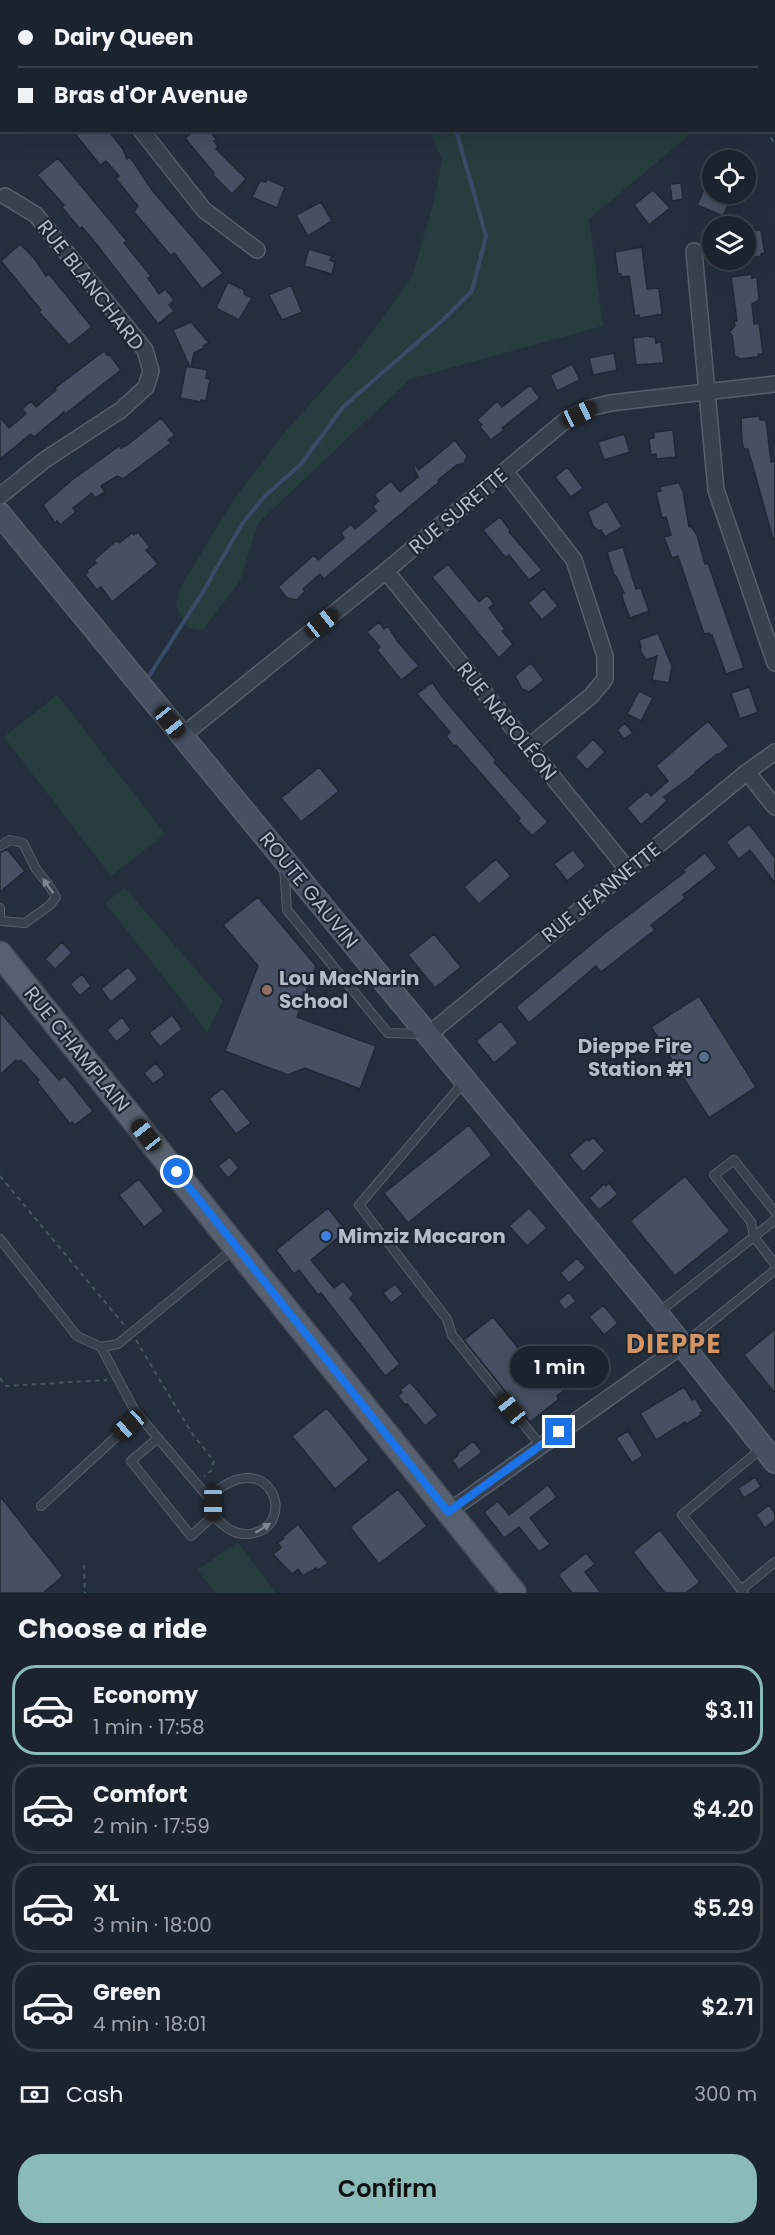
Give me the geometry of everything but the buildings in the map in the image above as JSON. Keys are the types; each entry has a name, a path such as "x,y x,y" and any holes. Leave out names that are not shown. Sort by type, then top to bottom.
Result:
{"main road":[{"name":"RUE CHAMPLAIN","path":"0,954 514,1593"}],"street":[{"path":"143,132 204,210 257,250"},
{"name":"RUE BLANCHARD","path":"0,496 46,459 121,410 146,387 151,371 145,350 36,215 5,196"},
{"path":"694,251 716,490 775,663"},
{"name":"RUE SURETTE","path":"182,736 387,572 567,419 590,408 610,403 775,384"},
{"path":"505,471 574,560 605,656 605,680 591,696 528,747"},
{"name":"ROUTE GAUVIN","path":"0,514 683,1345 769,1455"},
{"name":"RUE NAPOLÉON","path":"387,572 628,870"},
{"name":"RUE JEANNETTE","path":"428,1035 747,772 775,752"},
{"path":"747,772 775,807"},
{"path":"448,1512 683,1345"}],"lane":[{"path":"0,846 10,840 23,843 36,869 56,897 50,905 25,923 0,919 0,908"},
{"path":"283,859 287,910 388,1033 428,1035"},
{"path":"465,1081 359,1205 447,1319 452,1335 541,1446"},
{"path":"775,1212 734,1160 714,1175 751,1222 754,1237 775,1264"},
{"path":"657,1314 775,1220"},
{"path":"0,1239 77,1336 101,1347 118,1344 237,1246"},
{"path":"683,1345 775,1270"},
{"path":"101,1347 135,1411 213,1503 213,1516 225,1527 245,1535 258,1533 272,1523 275,1505 273,1494 268,1486 257,1479 245,1478 222,1485 209,1497"},
{"path":"41,1506 129,1425 135,1411"},
{"path":"158,1438 130,1461 191,1536 213,1516"},
{"path":"769,1455 682,1515 742,1591 775,1562"}],"path":[{"path":"0,1176 131,1333 191,1432 214,1461 211,1471 197,1483"},
{"path":"0,1378 6,1386 118,1380"},
{"path":"84,1565 85,1593"}],"green space":[{"path":"430,132 693,132 589,219 603,326 410,379 258,523 240,581 203,630 188,628 176,606 180,588 233,501 284,433 360,349 412,277 434,201 442,160"},
{"path":"57,695 165,834 111,876 4,737"},
{"path":"125,888 223,1001 207,1032 105,903"},
{"path":"238,1542 276,1593 216,1593 197,1570"}],"waterway":[{"path":"149,676 201,595 242,524 265,496 301,464 343,407 444,319 472,291 486,236 457,132"}],"place":[{"name":"Lou MacNarin School","path":"267,990"},
{"name":"Dieppe Fire Station #1","path":"704,1057"},
{"name":"Mimziz Macaron","path":"326,1236"}],"district":[{"name":"DIEPPE","path":"674,1344"}],"route":[{"path":"177,1172 448,1512 559,1432"}]}
